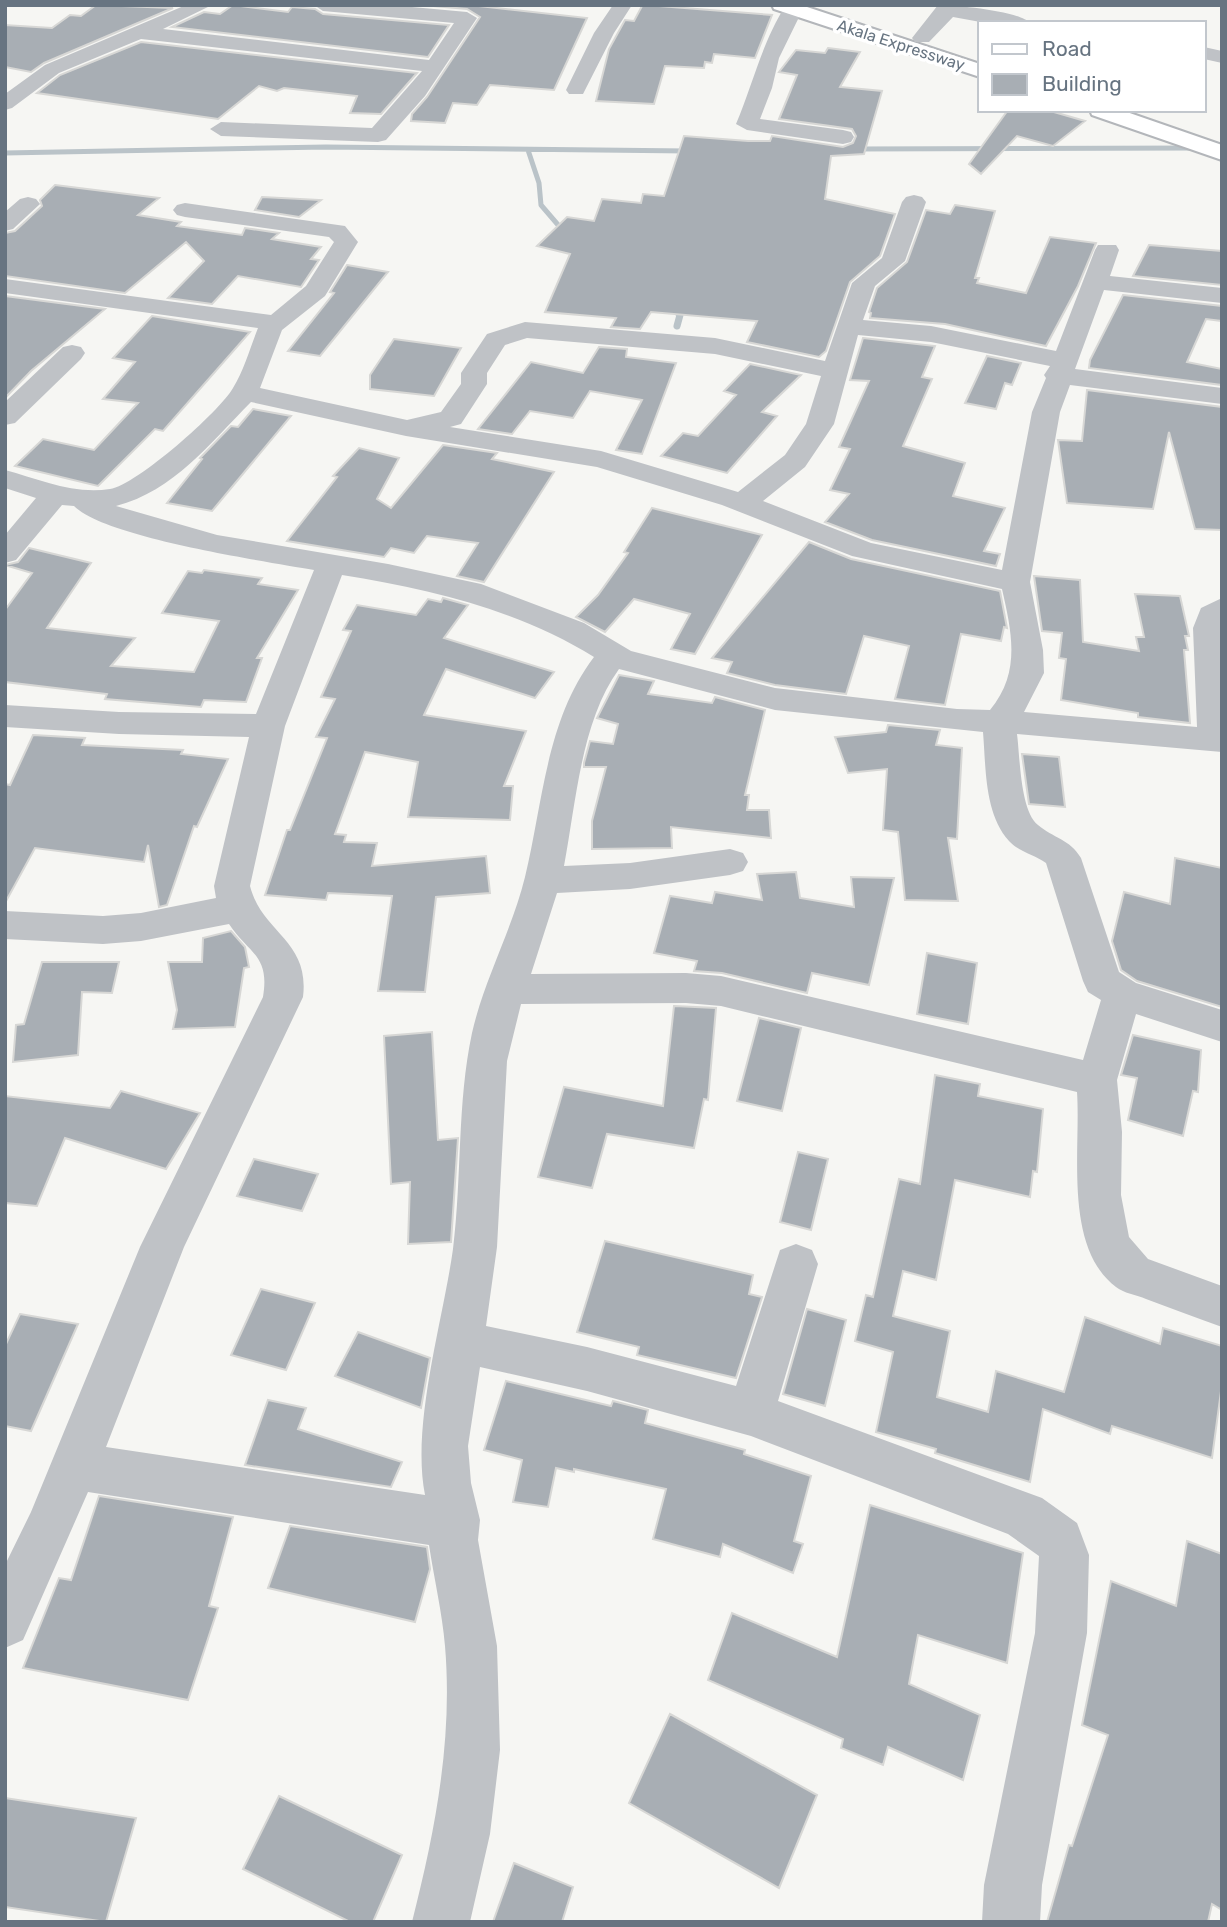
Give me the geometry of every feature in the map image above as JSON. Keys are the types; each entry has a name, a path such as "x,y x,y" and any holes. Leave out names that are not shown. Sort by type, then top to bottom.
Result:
{"main road":[{"name":"Akala Expressway","path":"820,5 928,45 978,70"},
{"name":"Akala Expressway","path":"787,7 978,57"},
{"path":"1107,112 1216,145"},
{"path":"1147,112 1216,145"}],"street":[{"path":"5,104 33,81 135,32 203,5"},
{"path":"221,129 378,135 418,92 432,66 467,18 323,5"},
{"path":"576,90 604,33 623,5"},
{"path":"787,7 769,58 762,88 747,124 844,137"},
{"path":"928,45 948,8 1010,21"},
{"path":"135,32 432,66"},
{"path":"5,79 33,81"},
{"path":"742,503 776,478 807,447 820,425 848,326 864,283 893,261 914,202"},
{"path":"5,224 28,204"},
{"path":"5,479 69,496 93,508 124,503 163,474 245,393 275,323 316,291 346,242 337,232 185,211"},
{"path":"1107,250 1061,368 1038,450 1014,582 1027,642 1028,676 1020,697 999,721 1011,817 1022,832 1057,850 1063,858 1102,981 1122,994 1222,1026"},
{"path":"1096,282 1222,296"},
{"path":"5,286 275,323"},
{"path":"848,326 931,334 1061,368 1222,397"},
{"path":"406,428 451,418 474,384 474,373 496,340 525,330 715,346 837,371"},
{"path":"5,417 72,353"},
{"path":"245,393 406,428 601,459 742,503 863,551 1014,582"},
{"path":"5,554 69,496"},
{"path":"124,503 157,529 216,544 470,591 573,630 613,654 660,671 775,699 957,720 999,721 1218,741 1209,628 1212,615 1222,608"},
{"path":"5,1622 75,1466 162,1247 283,997 287,981 285,969 272,944 238,908 232,886 268,726 331,564"},
{"path":"441,1922 463,1834 473,1750 471,1646 453,1540 455,1520 447,1483 444,1446 475,1247 487,1061 493,1028 543,880 575,722 592,682 613,654"},
{"path":"5,716 119,723 268,726"},
{"path":"543,880 630,876 730,862"},
{"path":"5,925 103,930 141,927 238,908"},
{"path":"507,989 686,988 721,991 1097,1080"},
{"path":"1122,994 1097,1080 1101,1132 1099,1195 1109,1245 1132,1273 1222,1307"},
{"path":"751,1413 796,1264"},
{"path":"461,1342 587,1369 751,1413 1024,1515 1048,1530 1059,1541 1063,1555 1061,1633 1013,1885 1011,1922"},
{"path":"75,1466 448,1523 455,1520"}],"building":[{"path":"96,5 173,8 44,63 31,72 5,67 5,25 52,28 70,15 81,16"},
{"path":"233,5 288,12 292,7 315,9 323,14 449,25 428,57 172,27 204,12 220,14"},
{"path":"422,5 470,5 587,18 554,90 490,85 477,105 453,103 445,123 411,121 412,114 427,97 480,17 467,9"},
{"path":"642,6 772,15 755,58 714,54 712,63 705,62 704,68 665,66 654,104 596,101 609,49 625,20 634,21"},
{"path":"141,42 417,73 381,114 350,113 357,96 284,88 277,91 259,86 218,119 37,93 60,75"},
{"path":"828,48 860,52 840,87 882,91 864,154 831,156 825,199 895,214 880,256 850,282 826,351 819,357 747,342 757,321 651,312 640,329 611,327 616,318 545,312 570,254 537,246 567,217 594,221 602,199 641,203 643,194 664,196 684,136 770,141 772,136 843,147 853,143 856,136 852,129 779,119 797,75 779,72 796,50 825,53"},
{"path":"1007,112 1054,112 1085,121 1053,146 1017,136 981,174 969,164"},
{"path":"55,185 159,198 138,215 181,222 177,226 242,235 245,228 279,233 272,239 321,247 311,259 319,260 301,287 238,276 212,304 168,298 204,261 186,242 125,293 5,276 5,233 15,231 42,206 40,200"},
{"path":"262,197 321,200 299,217 255,210"},
{"path":"955,205 995,211 975,278 979,278 977,283 1026,293 1050,237 1096,243 1078,286 1046,346 945,324 870,318 869,312 877,288 907,262 926,210 950,214"},
{"path":"1149,245 1222,251 1222,285 1133,276"},
{"path":"347,265 388,272 320,356 288,351 334,293 330,292"},
{"path":"1123,295 1222,306 1222,321 1206,319 1187,362 1222,369 1222,385 1089,368 1090,360"},
{"path":"5,296 105,309 31,371 5,398"},
{"path":"152,316 250,332 163,431 155,429 98,486 15,466 43,439 94,450 138,403 103,399 135,362 113,358"},
{"path":"863,338 935,346 922,377 932,379 903,446 965,463 953,496 1005,508 984,551 1000,554 996,566 872,540 825,522 849,494 830,490 850,449 839,447 869,381 850,380"},
{"path":"394,339 461,348 434,396 370,389 370,375"},
{"path":"599,347 627,349 626,357 676,363 642,454 616,450 642,400 590,391 573,418 530,411 512,434 478,429 531,362 583,373"},
{"path":"987,356 1021,363 1012,385 1005,383 996,409 965,403"},
{"path":"750,364 801,375 762,412 777,416 727,473 661,456 683,433 698,436 736,395 724,391"},
{"path":"1087,390 1222,407 1222,530 1195,529 1169,432 1153,509 1067,503 1058,440 1082,441"},
{"path":"253,409 291,416 212,511 167,503 202,459 200,458 231,426 238,427"},
{"path":"443,445 497,453 492,459 554,472 484,582 457,576 478,543 427,536 414,553 391,548 384,557 287,541 337,477 333,476 359,448 399,458 377,499 391,508"},
{"path":"652,508 762,535 695,654 671,649 690,614 634,599 605,632 576,617 598,595 628,553 624,552"},
{"path":"809,542 851,559 1000,591 1007,628 1004,627 1001,641 961,634 945,705 895,699 909,646 864,636 846,694 775,685 727,673 732,662 712,658"},
{"path":"29,548 91,563 47,628 135,638 111,666 194,672 219,621 162,613 188,571 202,573 204,570 262,578 258,584 298,590 257,658 262,658 246,702 204,700 201,707 105,699 107,694 5,682 5,610 32,573 5,565 18,562"},
{"path":"1034,576 1080,580 1083,642 1139,651 1136,637 1144,637 1135,594 1180,596 1189,636 1185,636 1188,650 1184,650 1190,723 1138,717 1138,713 1061,700 1066,659 1059,658 1062,633 1042,631"},
{"path":"443,598 468,605 444,638 554,672 535,698 446,669 424,715 526,731 504,786 513,786 510,820 408,817 418,762 365,752 335,834 346,835 344,842 377,843 372,866 486,856 490,893 436,897 425,992 378,991 392,896 328,893 326,900 265,895 287,830 290,830 327,738 316,737 335,699 321,697 351,631 343,630 357,605 416,615 428,599 441,602"},
{"path":"619,675 654,681 648,694 712,703 715,697 765,710 745,795 749,795 747,810 769,810 771,838 671,827 672,848 592,849 592,821 606,767 584,767 584,763 590,741 613,744 618,724 597,718"},
{"path":"888,725 940,730 936,745 962,748 957,839 948,838 958,901 905,900 898,832 883,830 887,769 848,773 835,737 886,732"},
{"path":"33,735 85,738 82,745 183,750 181,754 228,759 197,827 194,826 167,905 159,907 148,845 144,862 35,848 5,903 5,784 10,785"},
{"path":"1022,754 1059,757 1065,807 1029,804"},
{"path":"1175,858 1222,868 1222,1007 1137,981 1121,970 1112,941 1124,892 1170,904"},
{"path":"796,872 800,898 854,907 851,877 894,878 869,985 812,973 807,993 722,973 694,971 697,961 654,953 670,896 712,903 715,892 762,900 757,874"},
{"path":"231,931 245,947 249,967 244,968 235,1027 173,1029 177,1010 168,962 202,962 203,938"},
{"path":"927,953 977,963 968,1024 917,1014"},
{"path":"42,962 119,962 112,993 82,992 78,1055 13,1062 16,1025 24,1024"},
{"path":"674,1006 716,1008 708,1100 704,1099 694,1148 607,1134 592,1188 538,1177 564,1087 663,1106"},
{"path":"759,1018 801,1028 782,1111 737,1101"},
{"path":"432,1032 438,1140 458,1138 451,1242 408,1244 410,1182 391,1184 384,1036"},
{"path":"1133,1035 1201,1050 1198,1092 1193,1091 1183,1136 1128,1120 1137,1078 1121,1075"},
{"path":"935,1075 980,1084 978,1096 1043,1109 1037,1172 1033,1171 1030,1197 955,1180 936,1280 903,1271 893,1316 950,1331 937,1397 988,1412 996,1371 1064,1392 1085,1317 1160,1344 1163,1328 1222,1346 1222,1384 1212,1458 1112,1426 1110,1434 1043,1409 1030,1482 935,1453 936,1449 876,1432 893,1352 855,1341 866,1295 873,1297 899,1179 920,1184"},
{"path":"121,1091 200,1113 166,1169 65,1138 37,1206 5,1203 5,1096 110,1108"},
{"path":"798,1152 828,1159 811,1230 780,1222"},
{"path":"254,1159 318,1174 302,1211 237,1196"},
{"path":"605,1241 753,1275 749,1294 762,1297 736,1378 637,1355 639,1347 577,1332"},
{"path":"261,1289 315,1303 286,1370 231,1355"},
{"path":"807,1309 846,1320 825,1406 783,1394"},
{"path":"20,1314 78,1324 31,1431 5,1426 5,1346"},
{"path":"358,1332 430,1358 421,1408 335,1376"},
{"path":"506,1381 611,1406 613,1401 648,1410 645,1423 745,1450 744,1454 811,1476 794,1541 803,1544 793,1573 723,1544 720,1557 653,1539 666,1489 574,1469 574,1472 556,1468 548,1507 513,1502 522,1460 484,1450"},
{"path":"268,1400 306,1408 298,1429 402,1462 391,1487 245,1465"},
{"path":"99,1496 233,1517 209,1606 218,1608 188,1700 23,1668 59,1578 71,1580"},
{"path":"870,1505 1023,1553 1007,1663 918,1635 909,1684 980,1715 963,1780 888,1747 883,1765 841,1748 843,1739 708,1680 732,1613 837,1657"},
{"path":"290,1526 427,1547 430,1569 415,1622 268,1588"},
{"path":"1187,1541 1222,1554 1222,1910 1212,1904 1208,1922 1047,1922 1069,1845 1072,1846 1108,1735 1082,1725 1111,1581 1176,1606"},
{"path":"670,1714 817,1795 779,1888 629,1803"},
{"path":"279,1796 402,1855 373,1922 350,1922 243,1869"},
{"path":"5,1798 136,1818 106,1922 5,1907"},
{"path":"514,1863 573,1887 562,1922 493,1922"}],"waterway":[{"path":"5,153 326,147 688,151"},
{"path":"856,149 1199,148"},
{"path":"528,150 539,183 541,205 565,233"},
{"path":"674,308 680,315 677,326"}]}
